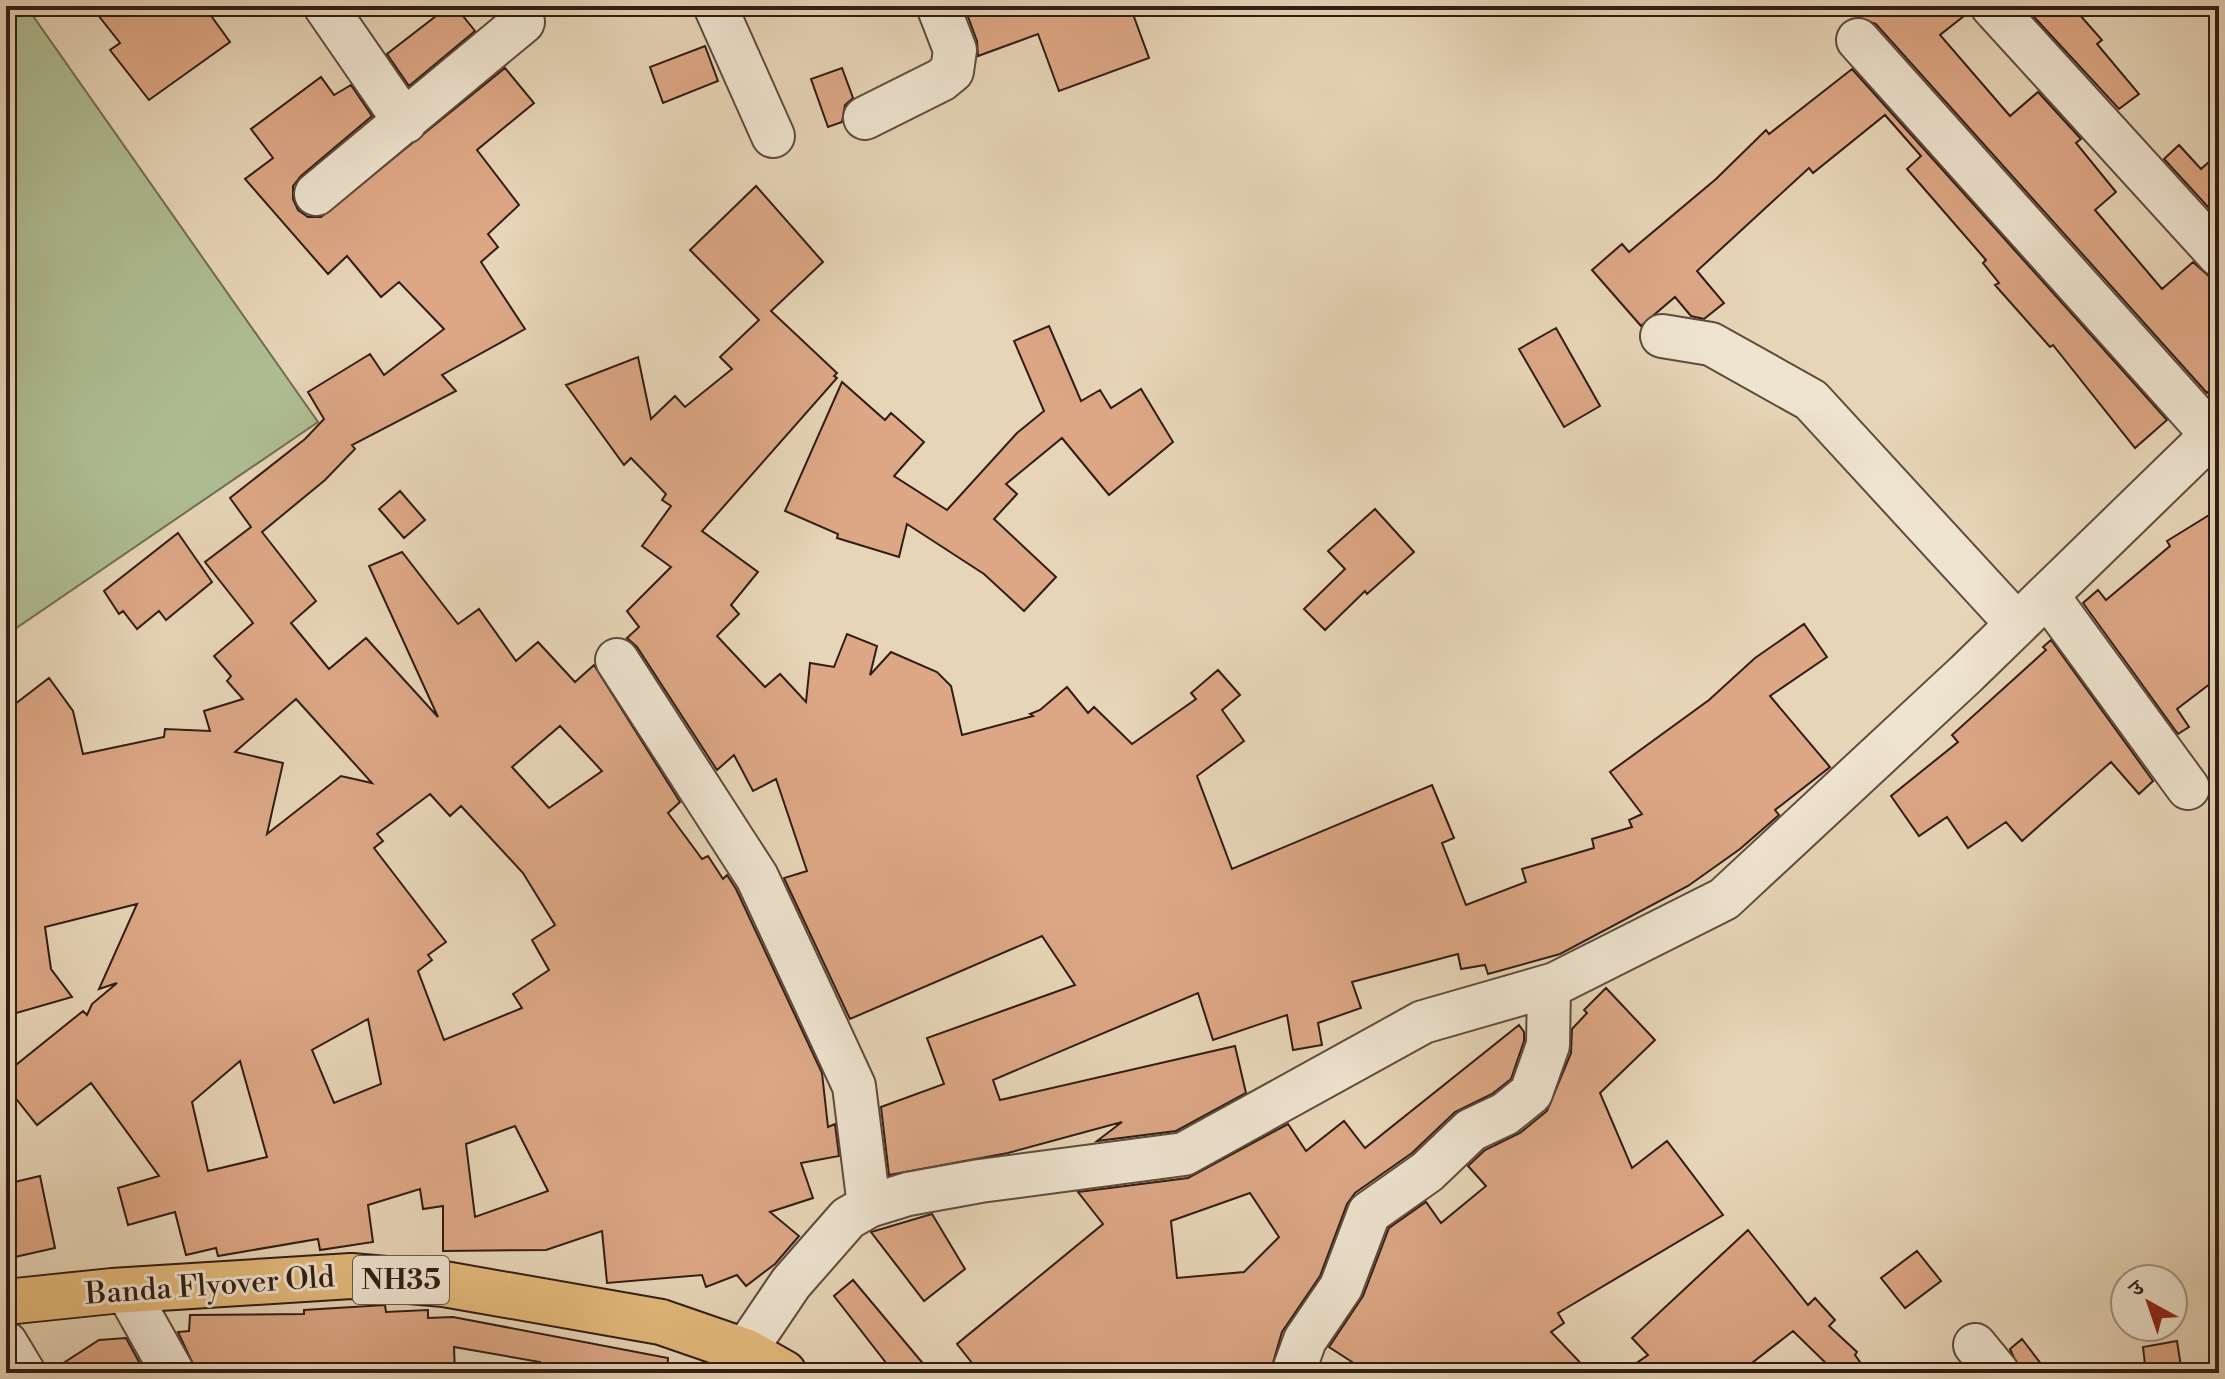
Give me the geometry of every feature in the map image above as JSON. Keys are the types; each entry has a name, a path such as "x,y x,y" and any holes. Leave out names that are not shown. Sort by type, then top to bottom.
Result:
{"highway":[{"name":"Banda Flyover Old","path":"6,1302 351,1276 444,1284 661,1322 745,1351 784,1373"}],"street":[{"path":"325,6 405,122"},
{"path":"715,6 773,136"},
{"path":"865,118 941,80 952,71 955,50 938,6"},
{"path":"1992,6 2219,255"},
{"path":"316,194 523,22"},
{"path":"745,1351 791,1283 848,1218 869,1206 908,1194 980,1181 1184,1154 1423,1022 1549,986 1724,899 2017,624 2216,431 1858,40"},
{"path":"1662,336 1711,344 1811,400 2017,624"},
{"path":"2047,595 2188,788"},
{"path":"617,660 757,877 854,1086 869,1206"},
{"path":"1293,1373 1305,1340 1341,1287 1369,1213 1427,1172 1471,1130 1517,1105 1537,1085 1548,1045 1549,986"},
{"path":"127,1291 173,1373"},
{"path":"6,1343 24,1373"}],"green space":[{"path":"6,6 26,6 318,422 6,635"}],"building":[{"path":"91,6 204,6 230,42 149,100 110,50 120,43"},
{"path":"449,6 455,6 475,31 409,86 387,54"},
{"path":"990,6 1130,6 1149,58 1059,91 1038,34 978,56 977,41 967,14"},
{"path":"1849,6 1969,6 1969,12 1940,35 2010,116 2038,92 2081,139 2076,143 2116,192 2095,210 2162,289 2193,262 2211,278 2219,278 2219,383 2207,393 1876,24 1857,17"},
{"path":"2024,6 2072,6 2102,40 2097,44 2139,94 2119,109"},
{"path":"705,46 718,81 663,103 650,67"},
{"path":"505,68 534,103 477,150 519,205 488,234 498,247 481,262 525,329 442,375 456,391 352,445 355,449 325,480 262,532 316,601 291,623 329,669 366,638 438,717 369,566 402,552 458,624 479,609 516,661 538,642 575,682 594,665 680,802 668,813 702,859 708,856 723,879 727,875 736,889 822,1073 828,1127 835,1124 839,1156 801,1163 813,1198 770,1212 799,1236 775,1264 746,1286 737,1275 706,1287 702,1275 607,1283 602,1231 546,1250 443,1251 443,1206 423,1209 420,1189 368,1205 373,1242 320,1250 318,1239 218,1256 216,1248 186,1255 175,1212 128,1225 118,1188 159,1176 91,1083 37,1125 6,1086 6,1073 83,1011 87,1015 92,1004 117,983 99,989 137,904 45,927 51,969 72,997 6,1016 6,711 49,678 73,711 83,754 164,737 165,729 210,731 204,711 243,699 227,681 231,676 214,656 253,623 205,562 251,527 230,498 305,439 324,419 308,392 370,354 384,375 444,329 399,282 381,297 347,256 328,274 245,179 273,158 251,129 321,77 334,95 351,85 372,116 293,186 293,199 298,210 308,217 321,217","holes":["296,699 372,783 341,776 267,834 283,763 235,752","560,726 602,771 549,808 512,767","430,794 450,816 461,806 523,873 555,925 532,940 549,970 513,994 522,1008 444,1040 418,971 432,960 428,955 446,942 374,848 383,841 377,834","368,1019 381,1084 334,1103 312,1050","240,1061 267,1157 208,1171 192,1102","515,1126 548,1191 475,1217 466,1144"]},
{"path":"842,68 853,98 845,105 842,122 828,127 811,79"},
{"path":"1852,69 2167,420 2135,448 2053,345 2050,347 1995,285 1999,283 1983,263 1986,260 1907,169 1921,156 1885,115 1813,173 1809,168 1697,271 1724,303 1704,319 1691,316 1675,297 1641,326 1592,270 1622,244 1629,252 1716,179 1766,130 1769,134"},
{"path":"2179,145 2201,169 2219,153 2219,219 2164,159"},
{"path":"756,186 823,262 771,311 837,373 834,376 837,378 702,531 758,572 731,605 739,614 717,636 765,687 780,674 806,702 810,663 834,667 847,634 877,646 870,675 891,652 937,672 951,686 962,735 1033,716 1030,714 1040,710 1067,687 1088,713 1094,707 1132,744 1196,699 1191,693 1218,670 1240,695 1222,710 1244,741 1197,776 1232,869 1432,785 1454,838 1442,843 1466,905 1526,882 1522,869 1594,848 1592,839 1632,827 1629,820 1642,814 1610,772 1709,700 1755,658 1804,624 1827,657 1770,696 1830,767 1775,810 1779,815 1740,849 1688,886 1560,954 1488,974 1485,965 1461,969 1458,954 1352,982 1361,1008 1318,1023 1322,1045 1293,1050 1287,1015 1213,1040 1198,993 993,1080 1000,1100 1235,1046 1246,1093 1176,1131 1097,1141 1122,1122 1008,1153 889,1175 881,1107 944,1084 927,1038 1075,985 1042,936 850,1019 784,878 807,871 776,779 753,791 734,755 717,770 637,647 627,638 639,627 627,611 671,567 642,546 671,506 662,500 666,494 631,458 624,465 566,385 638,357 651,419 675,396 685,407 732,369 720,357 759,320 690,250"},
{"path":"1049,326 1081,401 1100,390 1111,408 1141,389 1173,442 1109,495 1062,438 1006,484 1017,494 994,519 1056,577 1024,611 984,574 907,524 899,557 837,538 838,534 785,511 842,382 885,420 891,413 924,442 894,476 947,510 1017,433 1044,411 1014,341"},
{"path":"1556,328 1600,406 1564,427 1519,349"},
{"path":"400,491 425,520 404,538 379,509"},
{"path":"1375,509 1414,552 1367,594 1365,591 1325,630 1304,609 1345,569 1328,551"},
{"path":"2219,509 2219,677 2177,709 2189,727 2178,734 2083,603 2098,590 2106,600 2170,546 2167,541"},
{"path":"178,533 212,582 166,620 159,611 137,629 123,611 119,614 104,591"},
{"path":"2051,640 2153,781 2139,794 2111,762 2022,841 2006,822 1968,848 1947,817 1919,836 1891,796 1958,742 1952,735 2046,650 2043,647"},
{"path":"1606,988 1655,1040 1600,1093 1632,1168 1667,1141 1723,1215 1558,1313 1564,1323 1551,1332 1590,1373 1369,1373 1329,1347 1363,1296 1389,1228 1426,1202 1441,1223 1486,1186 1468,1166 1485,1150 1520,1133 1547,1111 1571,1053 1572,1029 1587,1013 1584,1010"},
{"path":"1519,1025 1524,1032 1524,1041 1511,1079 1492,1094 1455,1112 1412,1153 1355,1193 1347,1204 1320,1276 1282,1332 1270,1373 980,1373 957,1344 1103,1224 1078,1192 1188,1178 1288,1124 1306,1151 1344,1121 1365,1148","holes":["1250,1193 1279,1237 1244,1272 1177,1278 1171,1221"]},
{"path":"40,1176 55,1248 6,1259 6,1184"},
{"path":"932,1214 965,1269 924,1301 871,1232"},
{"path":"1748,1230 1808,1305 1815,1298 1835,1320 1829,1326 1857,1352 1855,1355 1868,1373 1836,1373 1793,1331 1739,1373 1622,1373 1648,1355 1632,1338"},
{"path":"1917,1251 1941,1281 1905,1308 1881,1278"},
{"path":"853,1280 931,1373 894,1373 834,1296"},
{"path":"385,1305 386,1312 428,1310 428,1318 453,1317 668,1358 667,1373 538,1373 540,1362 454,1347 455,1373 197,1373 178,1332 189,1331 190,1315 304,1314 304,1310"},
{"path":"126,1338 145,1373 48,1373 99,1340"},
{"path":"2022,1339 2048,1373 2021,1373 2010,1349"},
{"path":"2177,1343 2182,1373 2146,1373 2143,1347"}]}
